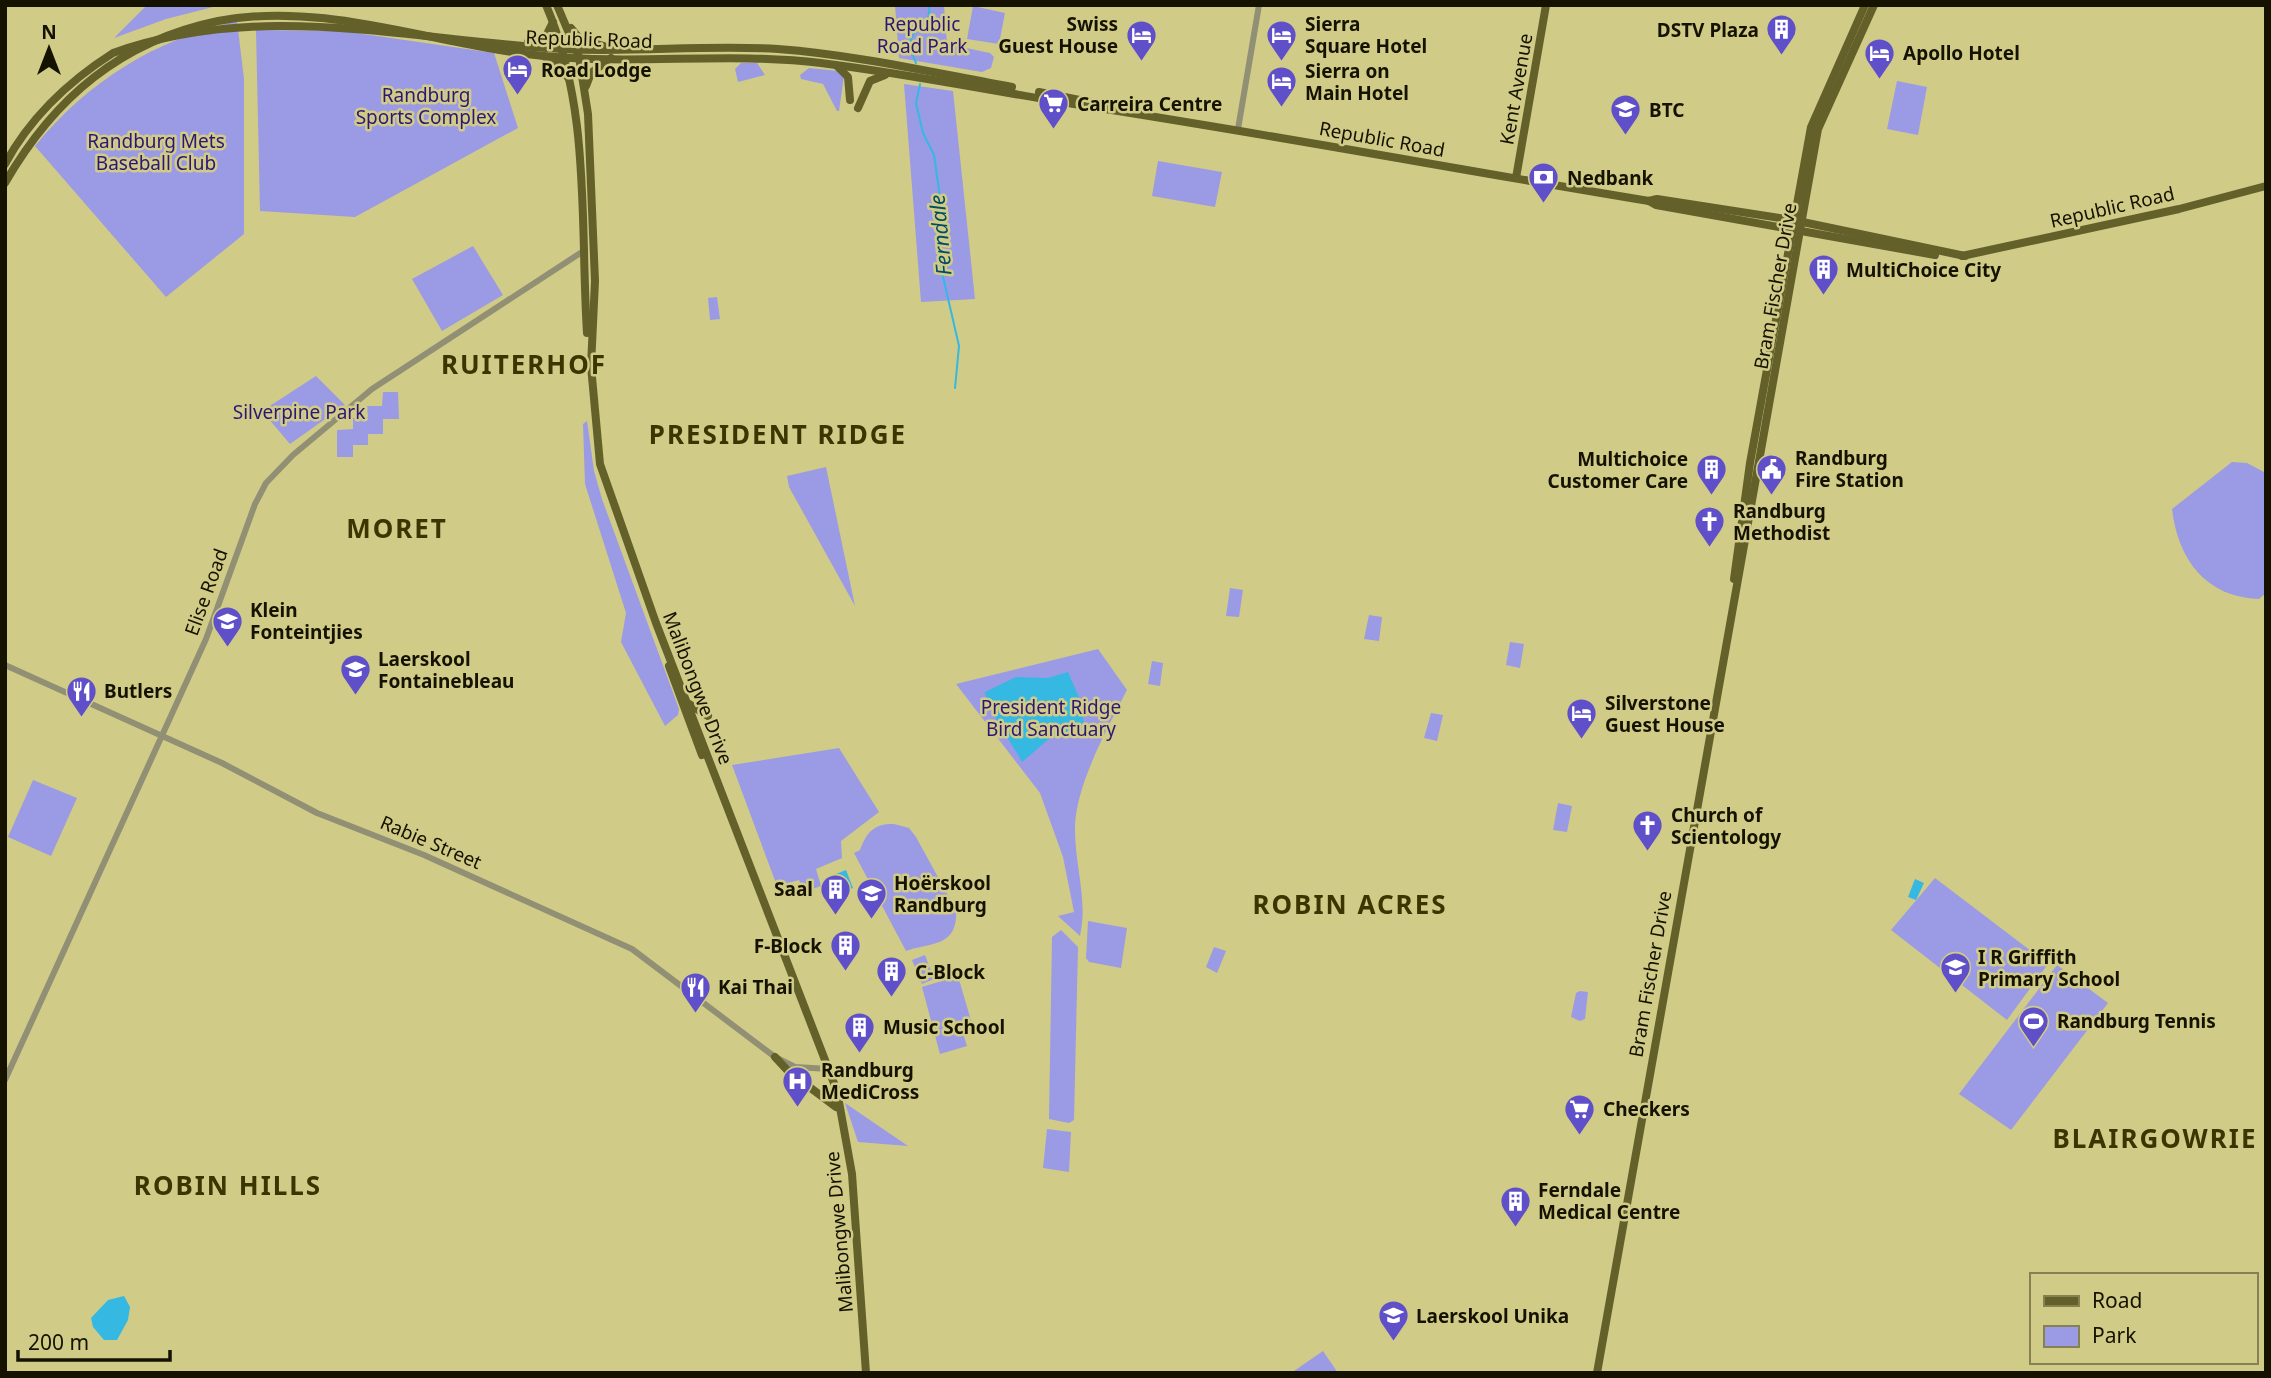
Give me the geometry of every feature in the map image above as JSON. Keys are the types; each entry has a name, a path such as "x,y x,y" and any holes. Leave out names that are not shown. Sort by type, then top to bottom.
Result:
{"main road":[{"name":"Malibongwe Drive","path":"546,5 565,53 578,130 590,403 598,465 686,707 699,731 826,1069 836,1107 849,1189 865,1373"},
{"name":"Malibongwe Drive","path":"557,5 578,53 586,93 594,249 591,354 600,464 619,524 686,707 839,1101 850,1154 865,1373"},
{"name":"Kent Avenue","path":"1516,178 1546,5"},
{"name":"Bram Fischer Drive","path":"1798,221 1813,118 1865,5"},
{"name":"Bram Fischer Drive","path":"1597,1373 1735,581 1742,512 1798,221 1823,115 1874,5"},
{"name":"Republic Road","path":"5,164 43,111 87,70 143,36 200,15 323,9 565,53"},
{"name":"Republic Road","path":"243,12 320,17 542,56 565,53 798,51 1098,102 1110,108"},
{"name":"Republic Road","path":"5,183 26,147 48,118 101,72 161,38 231,14"},
{"path":"563,17 580,38 612,53 591,72 586,93"},
{"path":"511,42 541,40 550,31 553,21"},
{"name":"Republic Road","path":"612,53 758,58 902,74 1649,201 1656,205 1906,251 1965,256 2266,186"},
{"path":"542,56 564,70 573,88"},
{"path":"837,66 847,74 850,100"},
{"path":"858,108 874,77 902,74"},
{"name":"Republic Road","path":"1649,201 1657,199 1798,221 1965,256"},
{"path":"679,720 686,707 710,716 699,731"},
{"path":"775,1057 788,1071 836,1107"}],"street":[{"path":"1238,129 1259,5"},
{"name":"Elise Road","path":"5,1080 209,631 255,504 274,473 372,388 584,250 594,249"},
{"name":"Rabie Street","path":"5,665 161,735 317,813 425,855 632,949 775,1057 795,1067 826,1069"}],"green space":[{"path":"147,5 221,5 166,19 114,38"},
{"name":"Republic Road Park","path":"895,5 944,5 947,44 990,53 994,57 991,68 982,72 899,58"},
{"path":"973,6 1005,13 999,44 967,39"},
{"name":"Randburg Mets Baseball Club","path":"237,21 244,79 244,234 166,297 35,146 78,102 126,66 179,39"},
{"name":"Randburg Sports Complex","path":"256,30 343,31 494,53 518,128 355,217 260,211"},
{"path":"741,63 757,63 765,75 738,82 735,69"},
{"path":"809,68 839,71 844,76 839,111 823,84 801,79 800,75"},
{"path":"1897,81 1927,87 1918,135 1887,129"},
{"path":"904,84 953,91 975,299 921,302"},
{"path":"1158,161 1222,172 1215,207 1152,196"},
{"path":"473,246 503,295 442,331 412,279"},
{"path":"717,297 720,319 710,320 708,298"},
{"name":"Silverpine Park","path":"316,376 345,405 290,444 262,411"},
{"path":"383,392 398,392 399,419 383,419 383,434 368,434 368,445 353,445 353,457 337,457 337,430 353,429 353,418 368,417 367,406 382,406"},
{"path":"587,421 594,471 602,499 679,709 678,715 665,726 621,642 626,613 585,484 583,424"},
{"path":"2232,462 2247,463 2266,473 2266,593 2259,599 2240,597 2209,583 2188,559 2175,527 2172,509"},
{"path":"826,467 855,606 789,487 787,476"},
{"path":"1230,588 1243,590 1239,617 1226,616"},
{"path":"1369,615 1382,617 1379,641 1364,639"},
{"path":"1510,642 1524,644 1520,668 1506,665"},
{"name":"President Ridge Bird Sanctuary","path":"1098,649 1127,690 1086,777 1076,813 1075,830 1083,910 1080,936 1058,916 1074,912 1063,857 1040,793 956,684"},
{"path":"1152,661 1163,663 1160,686 1148,684"},
{"path":"1431,713 1443,715 1437,741 1424,738"},
{"path":"839,748 879,812 841,841 842,858 816,869 821,886 804,892 799,880 777,886 732,765"},
{"path":"33,780 77,798 51,856 8,837"},
{"path":"1558,803 1572,806 1567,832 1553,830"},
{"path":"894,824 909,828 916,837 956,910 952,931 947,937 933,944 906,951 854,853 860,850 871,831 881,825"},
{"path":"1935,878 2048,964 2007,1020 1891,930"},
{"path":"1088,921 1127,928 1121,968 1089,962 1086,958"},
{"path":"1061,930 1078,947 1074,1120 1069,1123 1049,1119 1052,937"},
{"path":"1214,947 1226,951 1217,973 1206,967"},
{"path":"925,955 934,979 922,984 912,960"},
{"name":"Randburg Tennis","path":"2057,965 2108,1003 2011,1130 1959,1094"},
{"path":"958,976 972,1024 961,1027 967,1046 940,1054 922,987"},
{"path":"1588,992 1585,1019 1580,1021 1571,1017 1576,993"},
{"path":"845,1103 908,1146 858,1142"},
{"path":"1047,1129 1071,1132 1069,1172 1043,1168"},
{"path":"1323,1351 1338,1373 1295,1373 1294,1371"}],"shaded area":[{"path":"1068,672 1081,702 1085,732 1050,738 1022,762 995,717 985,692 1016,677 1048,678"},
{"path":"846,870 853,888 842,892 836,874"},
{"path":"1915,879 1924,883 1916,900 1908,897"},
{"path":"124,1296 130,1307 128,1320 117,1340 104,1340 93,1327 91,1318 108,1300"}],"waterway":[{"name":"Ferndale","path":"916,63 911,41 926,21 929,5"},
{"name":"Ferndale","path":"920,84 916,103 923,133 934,155 939,190 941,268 959,346 955,388"}],"place":[{"name":"DSTV Plaza","path":"1782,57"},
{"name":"Swiss Guest House","path":"1141,62"},
{"name":"Sierra Square Hotel","path":"1282,62"},
{"name":"Apollo Hotel","path":"1880,80"},
{"name":"Road Lodge","path":"518,97"},
{"name":"Sierra on Main Hotel","path":"1282,109"},
{"name":"Carreira Centre","path":"1054,131"},
{"name":"BTC","path":"1626,137"},
{"name":"Nedbank","path":"1544,205"},
{"name":"MultiChoice City","path":"1823,297"},
{"name":"Randburg Fire Station","path":"1772,496"},
{"name":"Multichoice Customer Care","path":"1711,497"},
{"name":"Randburg Methodist","path":"1710,549"},
{"name":"Klein Fonteintjies","path":"227,648"},
{"name":"Laerskool Fontainebleau","path":"355,697"},
{"name":"Butlers","path":"81,718"},
{"name":"Silverstone Guest House","path":"1582,741"},
{"name":"Church of Scientology","path":"1648,853"},
{"name":"Saal","path":"836,916"},
{"name":"Hoërskool Randburg","path":"871,921"},
{"name":"F-Block","path":"845,973"},
{"name":"I R Griffith Primary School","path":"1955,995"},
{"name":"C-Block","path":"892,999"},
{"name":"Kai Thai","path":"695,1014"},
{"name":"Randburg Tennis","path":"2034,1048"},
{"name":"Music School","path":"860,1054"},
{"name":"Randburg MediCross","path":"798,1108"},
{"name":"Checkers","path":"1580,1136"},
{"name":"Ferndale Medical Centre","path":"1515,1228"},
{"name":"Laerskool Unika","path":"1393,1343"}],"district":[{"name":"RUITERHOF","path":"524,365"},
{"name":"PRESIDENT RIDGE","path":"778,435"},
{"name":"MORET","path":"397,529"},
{"name":"ROBIN ACRES","path":"1350,905"},
{"name":"BLAIRGOWRIE","path":"2155,1139"},
{"name":"ROBIN HILLS","path":"228,1186"}]}
